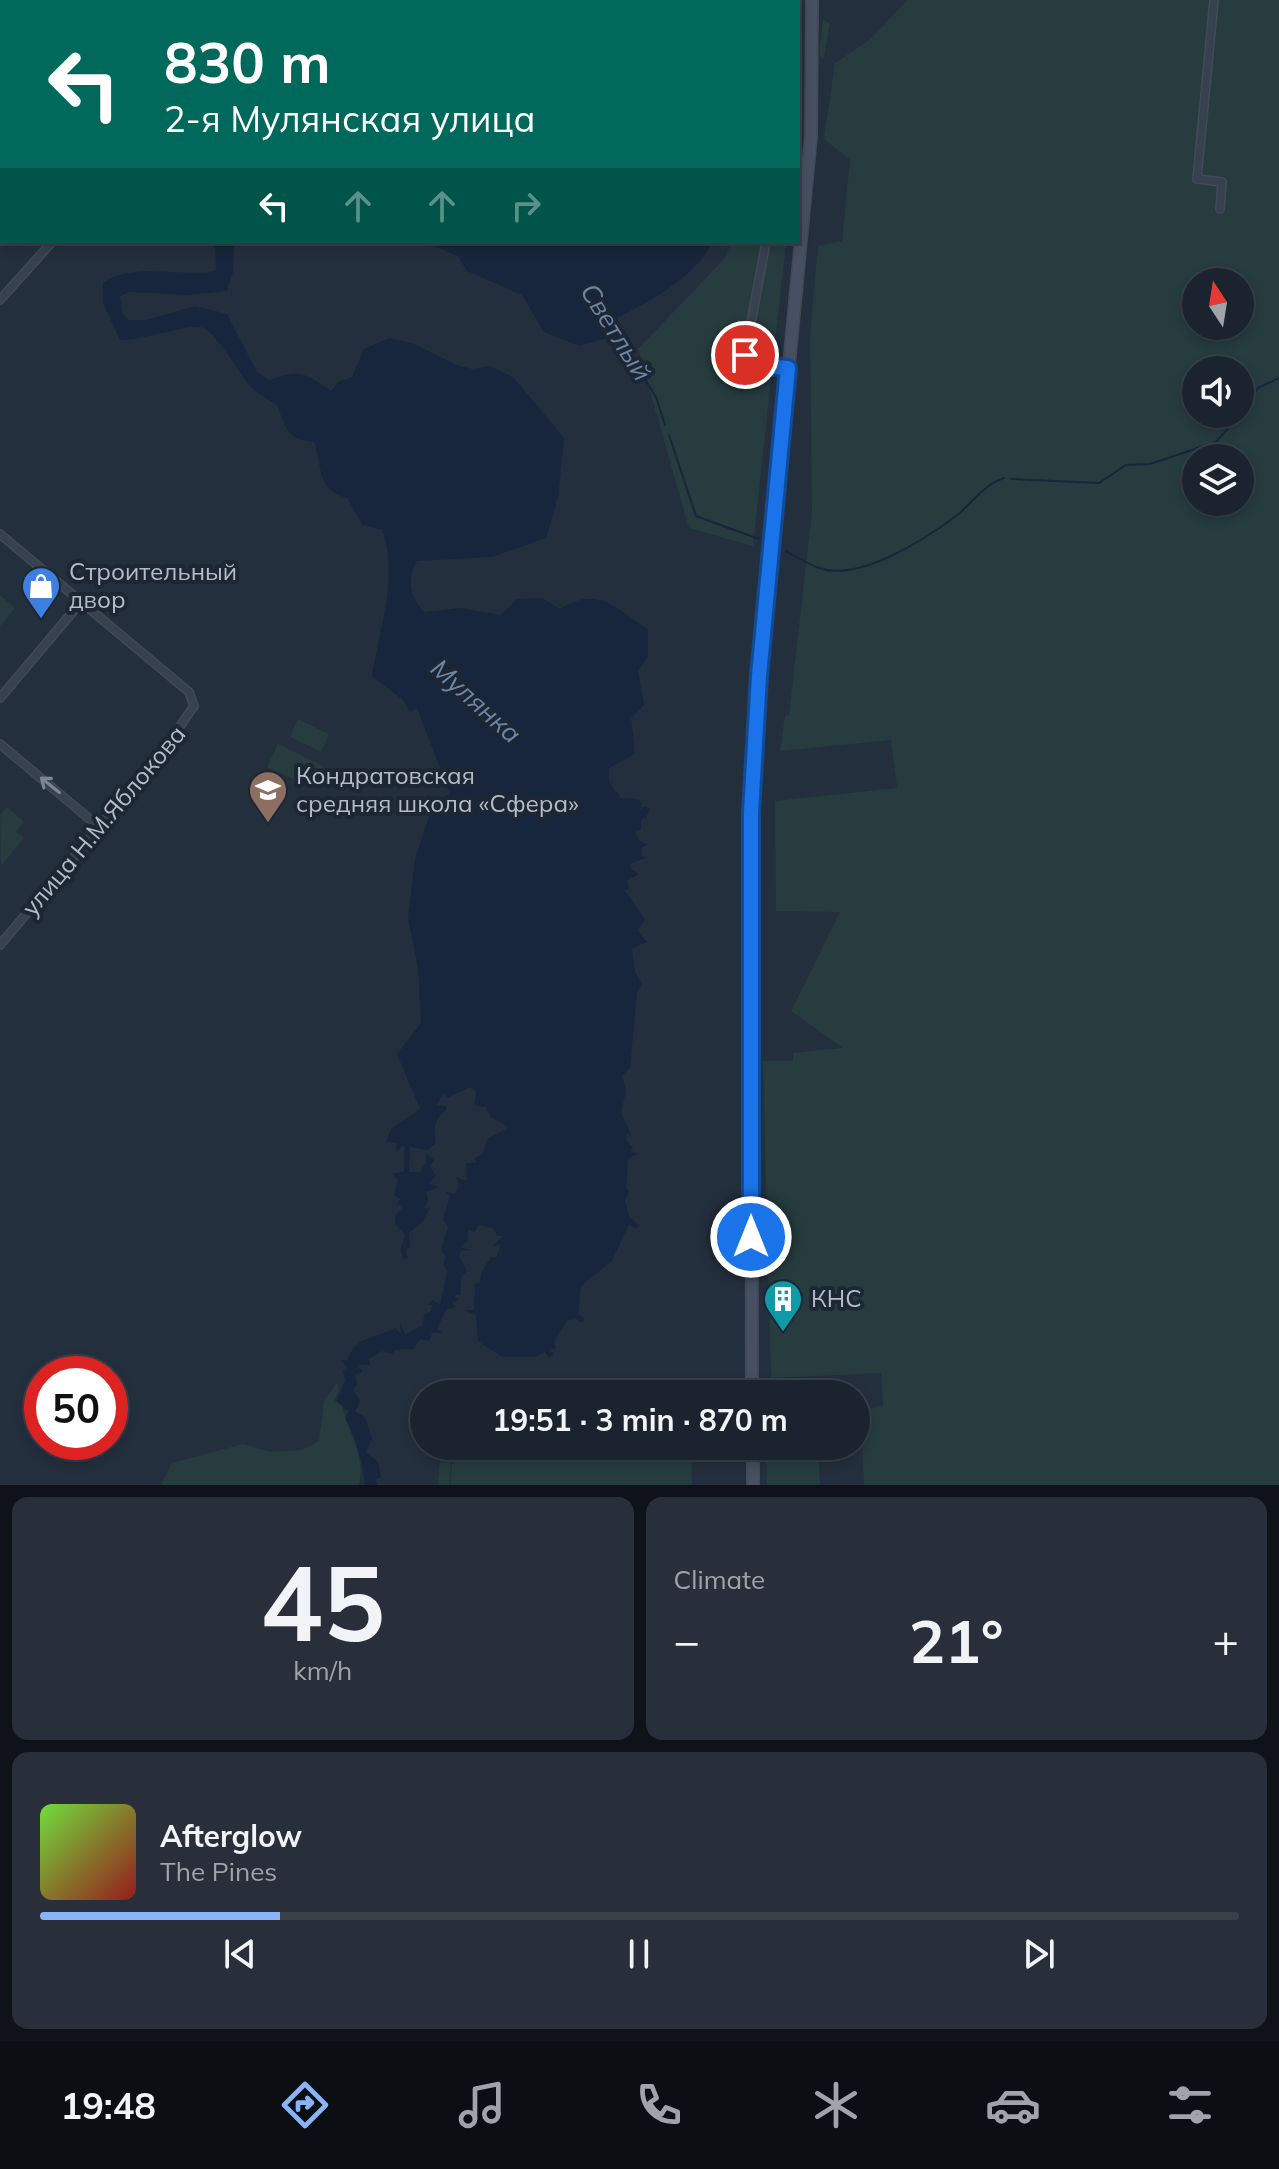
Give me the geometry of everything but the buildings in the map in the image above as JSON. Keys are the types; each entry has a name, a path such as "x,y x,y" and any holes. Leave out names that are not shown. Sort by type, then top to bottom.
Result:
{"main road":[{"path":"800,239 813,88 812,0"},
{"path":"752,1380 751,812 759,676 800,244"},
{"path":"753,1460 753,1485"}],"street":[{"path":"1214,0 1197,179 1222,182 1220,209"},
{"path":"0,300 50,244"},
{"path":"766,244 745,355 763,366 788,368"},
{"path":"0,534 81,602 0,698"},
{"name":"улица Н.М.Яблокова","path":"0,945 188,719 194,706 189,692 81,602"},
{"path":"0,744 98,826"}],"green space":[{"path":"908,0 1279,0 1279,1485 864,1485 863,1460 870,1460 870,1408 883,1407 881,1373 771,1378 763,1061 793,1061 793,1053 843,1048 791,1011 840,912 776,911 775,801 897,788 891,740 780,751 785,716 789,715 812,511 810,336 818,246 842,241 850,160 824,139 835,63 868,41"},
{"path":"823,20 830,23 824,58 819,55"},
{"path":"730,244 786,244 753,546 689,528 638,349 726,257"},
{"path":"0,595 15,608 0,626"},
{"path":"298,719 329,734 321,752 290,737"},
{"path":"278,744 323,766 313,788 267,767"},
{"path":"7,807 24,822 16,832 24,838 1,866 0,815"},
{"path":"337,1383 339,1391 334,1400 342,1406 355,1445 361,1475 359,1485 161,1485 172,1463 243,1444 270,1452 302,1450 319,1441 324,1400"},
{"path":"440,1460 451,1460 449,1485 438,1485"},
{"path":"453,1460 691,1460 692,1485 450,1485"},
{"path":"766,1460 819,1460 820,1485 767,1485"}],"water":[{"name":"Мулянка","path":"215,244 234,244 233,272 227,291 186,295 129,292 120,296 122,313 128,320 146,320 195,306 227,314 257,372 269,380 288,374 302,374 331,391 338,382 352,377 364,349 389,338 414,344 457,365 472,369 490,366 513,377 564,438 558,498 546,538 492,557 417,561 411,574 411,588 424,612 460,608 501,615 517,599 542,598 560,609 573,602 596,599 616,607 648,629 648,657 638,671 644,705 631,718 635,754 609,768 609,782 621,798 638,799 642,804 640,810 645,806 650,809 646,818 641,819 641,830 635,830 639,840 648,845 642,847 641,855 645,858 630,864 631,869 639,874 627,881 629,890 624,889 645,920 637,930 647,942 632,948 635,972 642,984 637,993 630,1067 622,1076 626,1091 621,1113 632,1137 627,1133 626,1140 633,1148 630,1150 638,1154 628,1158 626,1188 629,1193 625,1200 629,1216 639,1225 636,1229 629,1224 612,1261 581,1286 578,1314 585,1319 580,1323 576,1317 566,1322 554,1342 556,1348 550,1350 554,1354 549,1358 545,1352 534,1357 502,1357 478,1341 476,1315 464,1310 474,1310 475,1284 480,1283 481,1273 491,1257 496,1258 501,1245 493,1246 503,1236 497,1236 493,1228 478,1225 475,1232 468,1230 468,1241 459,1247 471,1250 461,1251 459,1256 467,1271 461,1277 461,1295 455,1295 460,1299 452,1303 456,1307 447,1309 437,1328 442,1333 432,1333 429,1341 420,1339 414,1349 395,1350 392,1354 382,1351 369,1359 370,1365 358,1365 362,1372 355,1374 357,1384 353,1390 360,1401 355,1411 365,1417 372,1439 366,1452 378,1462 381,1477 376,1479 377,1485 365,1485 353,1434 345,1418 348,1411 337,1401 345,1380 343,1370 347,1368 341,1360 348,1360 356,1346 368,1338 395,1328 401,1334 400,1322 405,1334 423,1325 424,1315 431,1311 432,1305 428,1305 433,1300 440,1305 447,1271 443,1264 446,1257 441,1251 448,1227 443,1219 450,1196 444,1191 455,1194 459,1186 456,1177 467,1181 466,1163 476,1163 475,1158 483,1154 487,1139 509,1127 491,1117 485,1107 474,1105 476,1091 470,1087 447,1098 443,1094 437,1105 446,1106 447,1109 435,1125 435,1144 426,1150 410,1147 409,1172 420,1172 426,1162 426,1153 434,1160 430,1166 436,1176 429,1184 439,1187 426,1192 428,1201 424,1208 430,1208 422,1222 409,1233 410,1248 406,1249 407,1258 403,1260 401,1249 405,1234 395,1224 395,1216 402,1208 399,1204 395,1208 400,1199 394,1195 398,1179 393,1174 404,1171 404,1145 396,1152 397,1143 386,1142 391,1129 420,1109 397,1054 421,1023 418,968 408,918 415,859 434,801 450,794 417,708 410,712 403,700 372,676 388,584 387,547 382,530 363,525 347,498 330,489 322,476 314,442 299,439 289,432 278,406 252,388 206,330 193,327 120,340 103,303 103,283 116,276 143,271 216,271"},
{"path":"429,244 712,244 683,277 657,296 615,319 612,337 579,346 544,332 522,295 467,271 458,256"}],"waterway":[{"name":"Светлый","path":"613,328 656,397 665,425"},
{"path":"1254,393 1279,378"},
{"path":"1011,479 1099,483 1126,465 1150,464 1216,442 1228,428"},
{"name":"Светлый","path":"669,435 696,516 759,539"},
{"name":"Светлый","path":"786,551 819,568 835,571 871,564 927,536 956,516 990,485 1004,478"}],"place":[{"name":"Строительный двор","path":"41,620"},
{"name":"Кондратовская средняя школа «Сфера»","path":"268,824"},
{"name":"КНС","path":"783,1333"}],"route":[{"path":"745,355 763,366 788,368 759,676 751,812 751,1237"}]}
